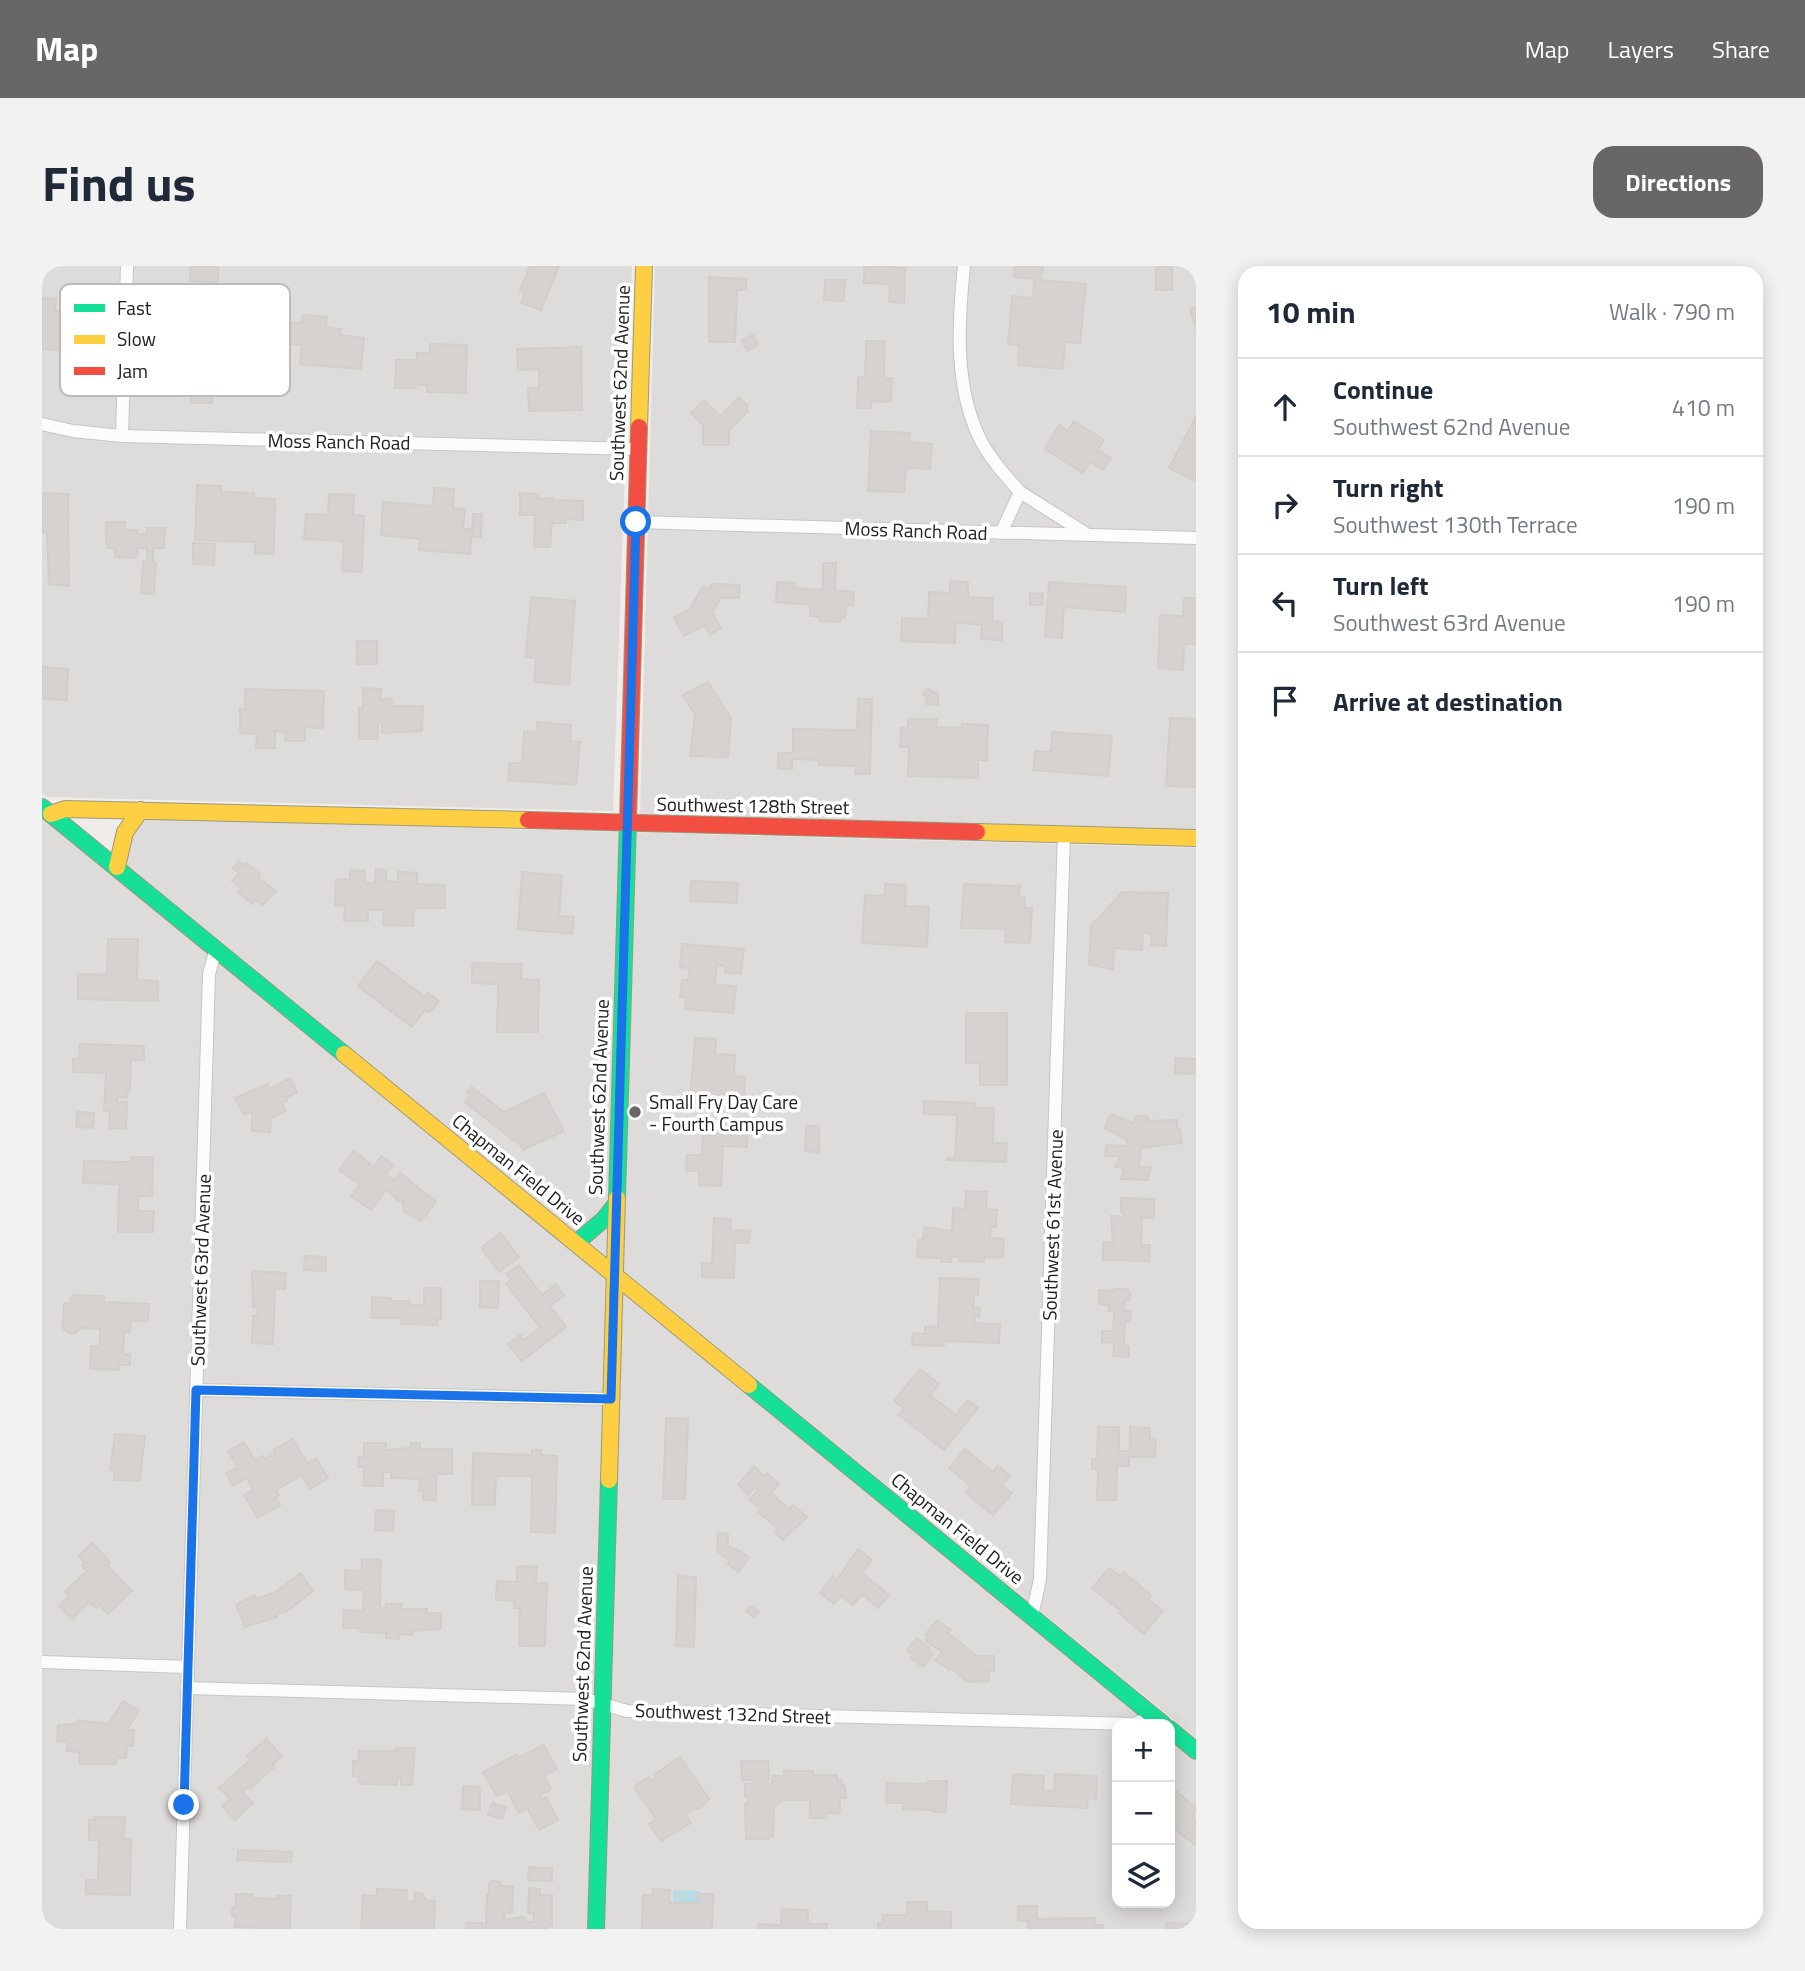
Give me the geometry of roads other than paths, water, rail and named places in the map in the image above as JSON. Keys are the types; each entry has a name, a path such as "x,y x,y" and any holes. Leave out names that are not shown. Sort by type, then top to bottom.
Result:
{"street":[{"path":"126,284 127,266"},
{"name":"Southwest 62nd Avenue","path":"596,1929 644,266"},
{"path":"964,266 960,352 968,402 981,440 1020,492 1089,536"},
{"path":"122,436 123,396"},
{"name":"Moss Ranch Road","path":"42,424 73,431 122,436 637,449"},
{"path":"1001,533 1020,492"},
{"name":"Moss Ranch Road","path":"636,522 1196,538"},
{"name":"Southwest 128th Street","path":"46,810 141,810 1196,838"},
{"name":"Chapman Field Drive","path":"46,810 1157,1719"},
{"path":"117,867 125,832 141,810"},
{"name":"Southwest 61st Avenue","path":"1032,1616 1040,1579 1064,834"},
{"name":"Southwest 63rd Avenue","path":"180,1929 209,974 216,948"},
{"path":"576,1243 616,1204"},
{"path":"196,1390 611,1399"},
{"path":"42,1662 187,1667"},
{"name":"Southwest 132nd Street","path":"187,1688 585,1699 627,1711 1112,1723"},
{"path":"1175,1733 1196,1751"}],"water":[{"path":"673,1890 699,1891 699,1903 673,1903"}],"place":[{"name":"Small Fry Day Care - Fourth Campus","path":"635,1112"}]}
